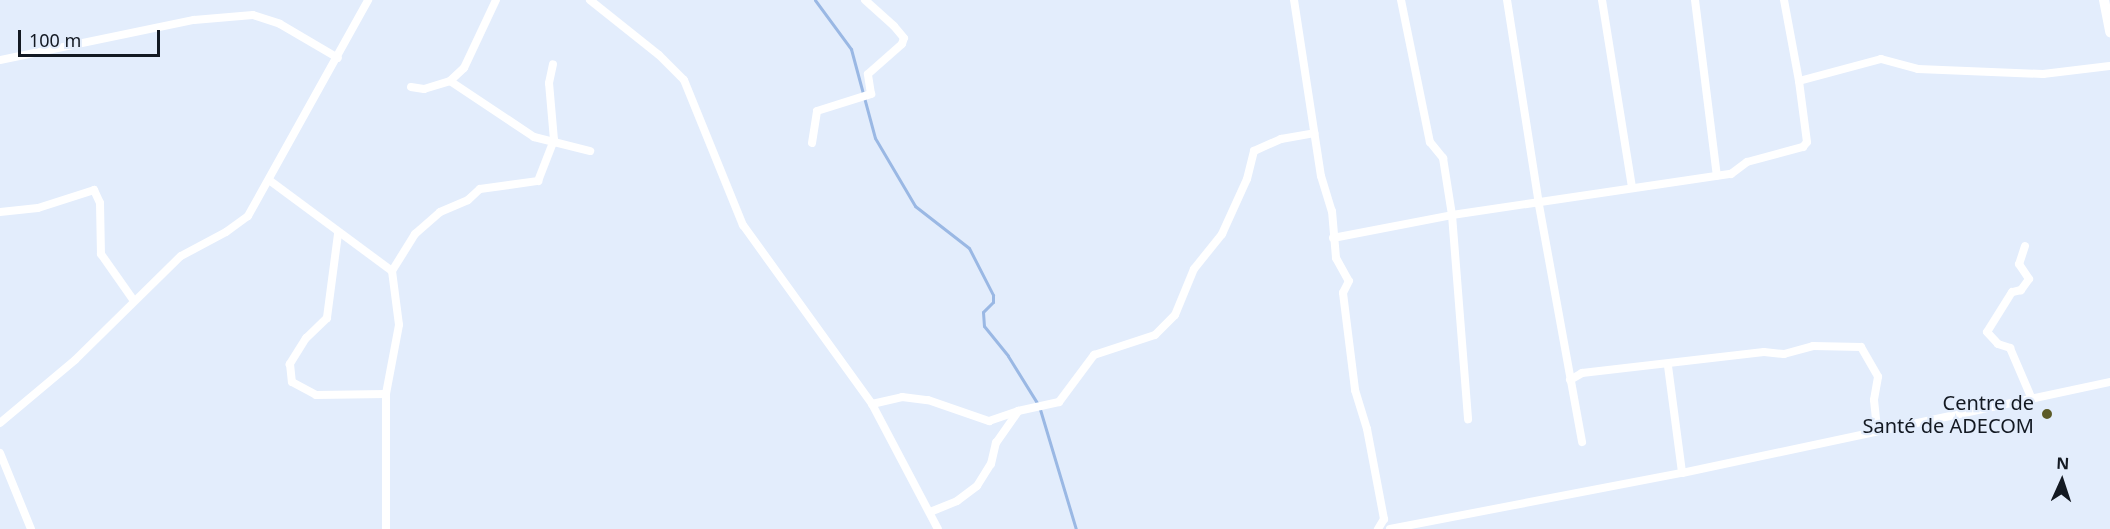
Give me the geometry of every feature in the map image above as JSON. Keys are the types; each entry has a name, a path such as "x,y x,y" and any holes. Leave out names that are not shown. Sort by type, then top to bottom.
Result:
{"main road":[{"path":"2104,0 2110,32"}],"street":[{"path":"0,423 75,360 181,256 226,232 248,216 338,58 368,0"},
{"path":"411,87 424,89 450,81 464,68 496,0"},
{"path":"590,0 659,55 684,80 743,225 872,404 938,529"},
{"path":"812,143 817,111 866,95 868,74 904,38 865,0"},
{"path":"1294,0 1314,133 1332,211 1336,258 1349,281 1343,293 1355,390 1367,429 1384,519 1378,529"},
{"path":"1401,0 1430,142 1443,158 1452,215 1468,419"},
{"path":"1507,0 1539,205 1582,442"},
{"path":"1602,0 1632,187"},
{"path":"1695,0 1717,176"},
{"path":"1333,238 1452,215 1539,205 1632,187 1731,174 1765,156 1803,147 1807,142 1799,81 1784,0"},
{"path":"0,60 194,20 253,15 280,24 338,58"},
{"path":"1799,81 1881,59 1918,69 2043,74 2110,66"},
{"path":"386,529 386,393 399,325 392,271 415,234 440,212 468,200 480,189 538,181 554,140 549,83 553,64"},
{"path":"450,81 526,132 590,152"},
{"path":"872,404 902,397 928,400 989,422 1018,411 1059,402 1068,394 1081,369 1094,355 1155,335 1175,315 1194,269 1221,234 1247,179 1254,151 1281,139 1314,133"},
{"path":"269,180 338,234 366,249 392,271"},
{"path":"0,212 38,208 94,190 100,203 101,254 134,301"},
{"path":"338,234 327,318 306,338 290,364 292,382 316,395 386,393"},
{"path":"2025,246 2019,264 2029,279 2021,290 2012,292 1987,332 1998,344 2010,348 2031,397"},
{"path":"1570,380 1582,373 1668,366 1736,355 1784,354 1813,346 1861,347 1878,377 1874,399 1877,429"},
{"path":"1668,366 1682,472"},
{"path":"1390,529 1682,472 1877,429 2110,382"},
{"path":"930,512 957,501 977,486 991,464 996,443 1018,411"},
{"path":"0,453 4,474 31,529"}],"waterway":[{"path":"815,0 851,49 875,138 915,206 969,248 993,295 993,302 983,312 984,326 1008,356 1039,406 1076,529"}],"place":[{"name":"Centre de Santé de ADECOM","path":"2047,414"}]}
